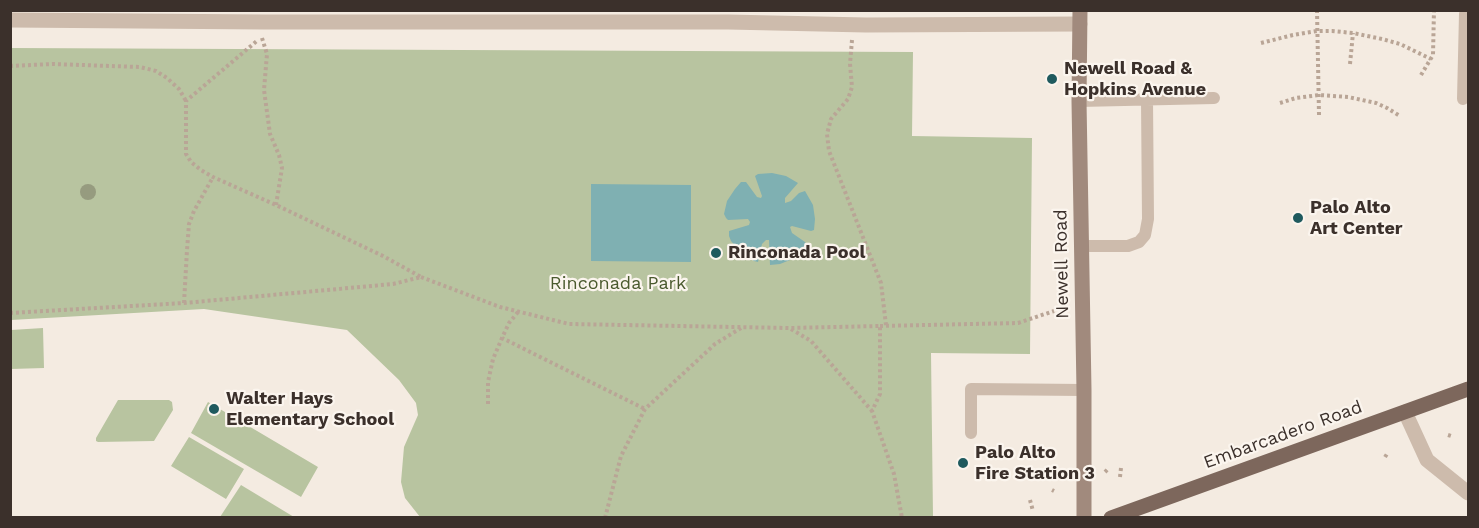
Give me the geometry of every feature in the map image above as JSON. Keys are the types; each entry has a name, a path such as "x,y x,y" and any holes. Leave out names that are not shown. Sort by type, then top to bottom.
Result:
{"main road":[{"name":"Embarcadero Road","path":"1111,518 1468,389"}],"street":[{"path":"10,20 263,29 369,16 728,16 855,25 1080,17"},
{"name":"Newell Road","path":"1080,17 1084,518"},
{"path":"1405,412 1427,460 1468,493"}],"lane":[{"path":"1463,99 1465,14 1468,10"},
{"path":"1079,101 1214,98"},
{"path":"1081,246 1128,246 1138,242 1145,235 1148,219 1147,100"},
{"path":"971,433 971,389 1084,390"}],"path":[{"path":"1317,10 1319,115"},
{"path":"1421,75 1433,55 1434,10"},
{"path":"855,25 850,64 852,87 848,99 831,118 827,134 829,151 881,283 886,326"},
{"path":"186,101 263,29"},
{"path":"263,29 267,54 264,90 270,134 282,168 276,205"},
{"path":"1261,43 1293,35 1332,31 1353,33 1400,44 1431,59"},
{"path":"1350,64 1353,33"},
{"path":"10,66 52,64 140,67 156,71 179,89 186,101 186,154 190,162 201,170 383,256 421,277 500,307 569,324 789,328 1018,323 1054,311"},
{"path":"1280,102 1319,95 1334,95 1362,99 1387,108 1400,116"},
{"path":"184,303 189,224 213,177"},
{"path":"10,313 184,303 393,284 421,277"},
{"path":"488,404 488,382 493,359 509,323 518,312"},
{"path":"872,411 880,394 880,326"},
{"path":"605,518 621,456 645,409 715,344 743,327"},
{"path":"789,328 811,341 872,411 894,474 902,518"},
{"path":"502,338 645,409"},
{"path":"1120,477 1121,468"},
{"path":"1030,500 1033,511"}],"green space":[{"name":"Rinconada Park","path":"11,48 913,52 912,136 1032,138 1030,354 931,353 933,517 420,517 405,498 401,482 404,447 418,415 416,403 399,380 347,330 204,309 11,320"},
{"path":"43,328 44,368 11,369 11,330"},
{"path":"118,400 169,400 172,402 173,410 154,441 96,441"},
{"path":"208,402 318,467 301,497 191,433"},
{"path":"189,437 244,469 226,499 171,466"},
{"path":"241,485 294,517 220,517"}],"water":[{"path":"772,173 786,176 798,183 785,198 785,203 805,191 813,205 815,219 814,230 811,231 790,227 792,233 807,246 790,260 770,265 769,240 762,244 758,262 754,261 740,251 729,236 729,231 749,225 750,222 748,219 728,220 724,214 727,201 741,182 746,182 757,197 761,198 755,176"},
{"path":"591,184 691,185 691,262 591,261"}],"place":[{"name":"Newell Road & Hopkins Avenue","path":"1052,79"},
{"name":"Palo Alto Art Center","path":"1298,218"},
{"name":"Rinconada Pool","path":"716,253"},
{"name":"Walter Hays Elementary School","path":"214,409"},
{"name":"Palo Alto Fire Station 3","path":"963,463"}]}
